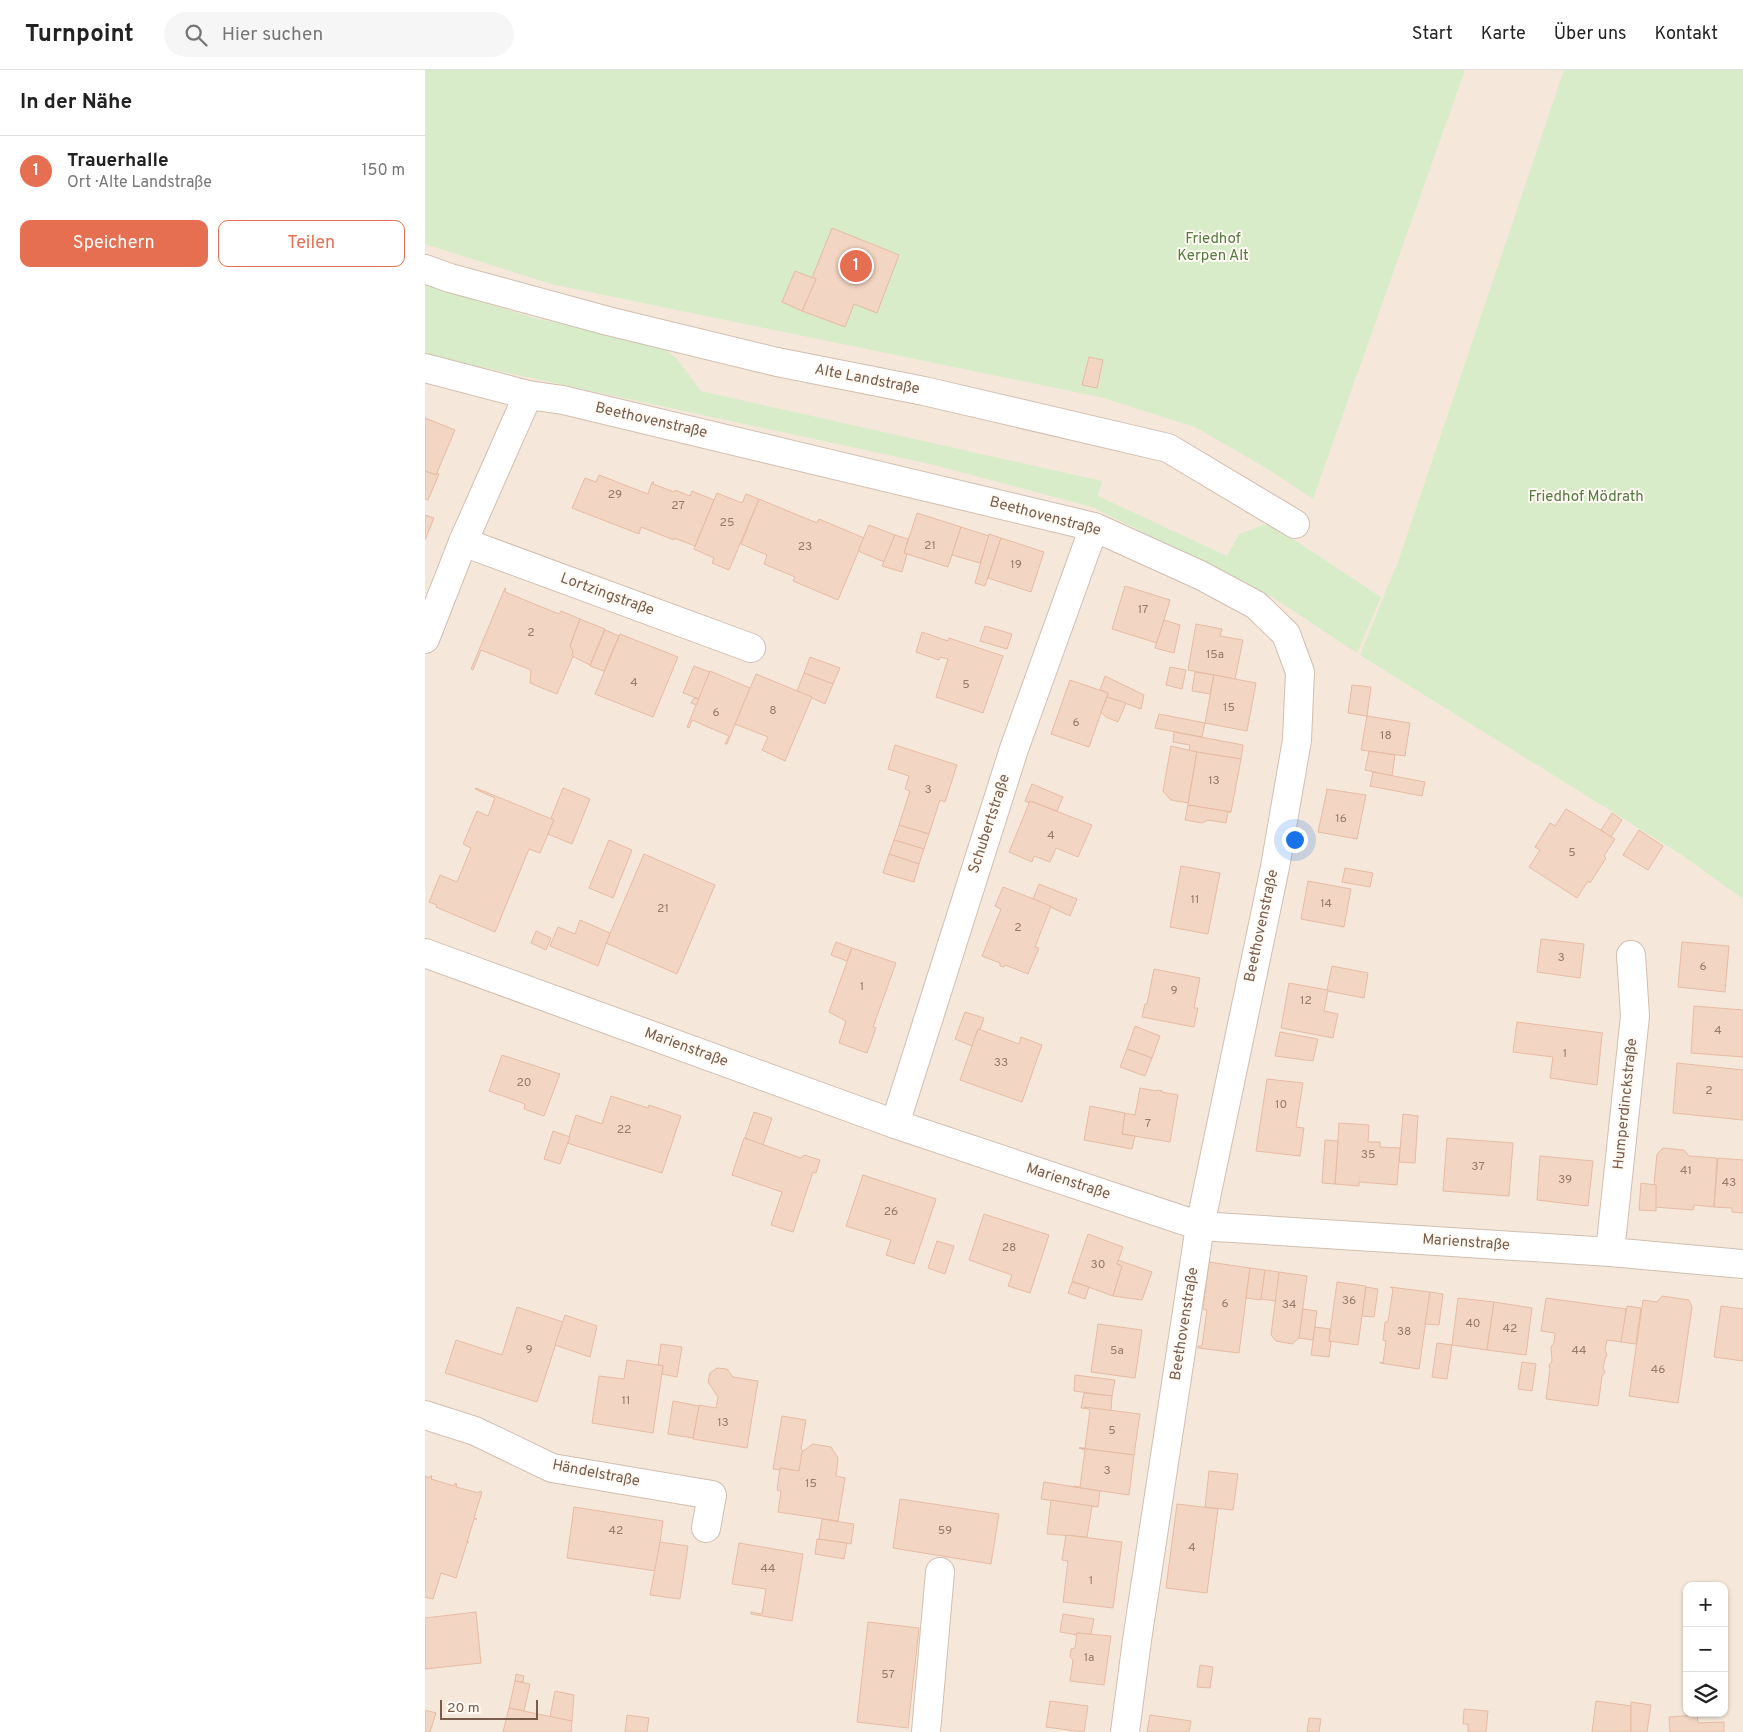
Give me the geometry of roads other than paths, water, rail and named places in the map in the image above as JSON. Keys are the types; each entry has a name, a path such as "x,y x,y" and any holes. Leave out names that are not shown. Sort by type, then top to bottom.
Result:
{"street":[{"name":"Alte Landstraße","path":"425,270 609,322 767,360 924,391 1167,448 1295,524"},
{"name":"Beethovenstraße","path":"425,368 528,395 572,402 1094,527 1201,575 1255,605 1286,634 1301,672 1297,740 1275,867 1200,1226 1137,1640 1125,1732"},
{"path":"425,639 463,542 528,395"},
{"name":"Schubertstraße","path":"895,1124 1014,749 1094,527"},
{"name":"Lortzingstraße","path":"463,542 751,648"},
{"name":"Marienstraße","path":"425,952 895,1124 1200,1226 1610,1252 1743,1264"},
{"name":"Humperdinckstraße","path":"1610,1252 1635,1016 1631,955"},
{"name":"Händelstraße","path":"425,1415 475,1431 552,1468 712,1495 706,1528"},
{"path":"926,1732 941,1572"}],"place":[{"name":"Trauerhalle","path":"856,266"}],"park label":[{"name":"Friedhof Kerpen Alt","path":"1213,248"},
{"name":"Friedhof Mödrath","path":"1586,497"}]}
